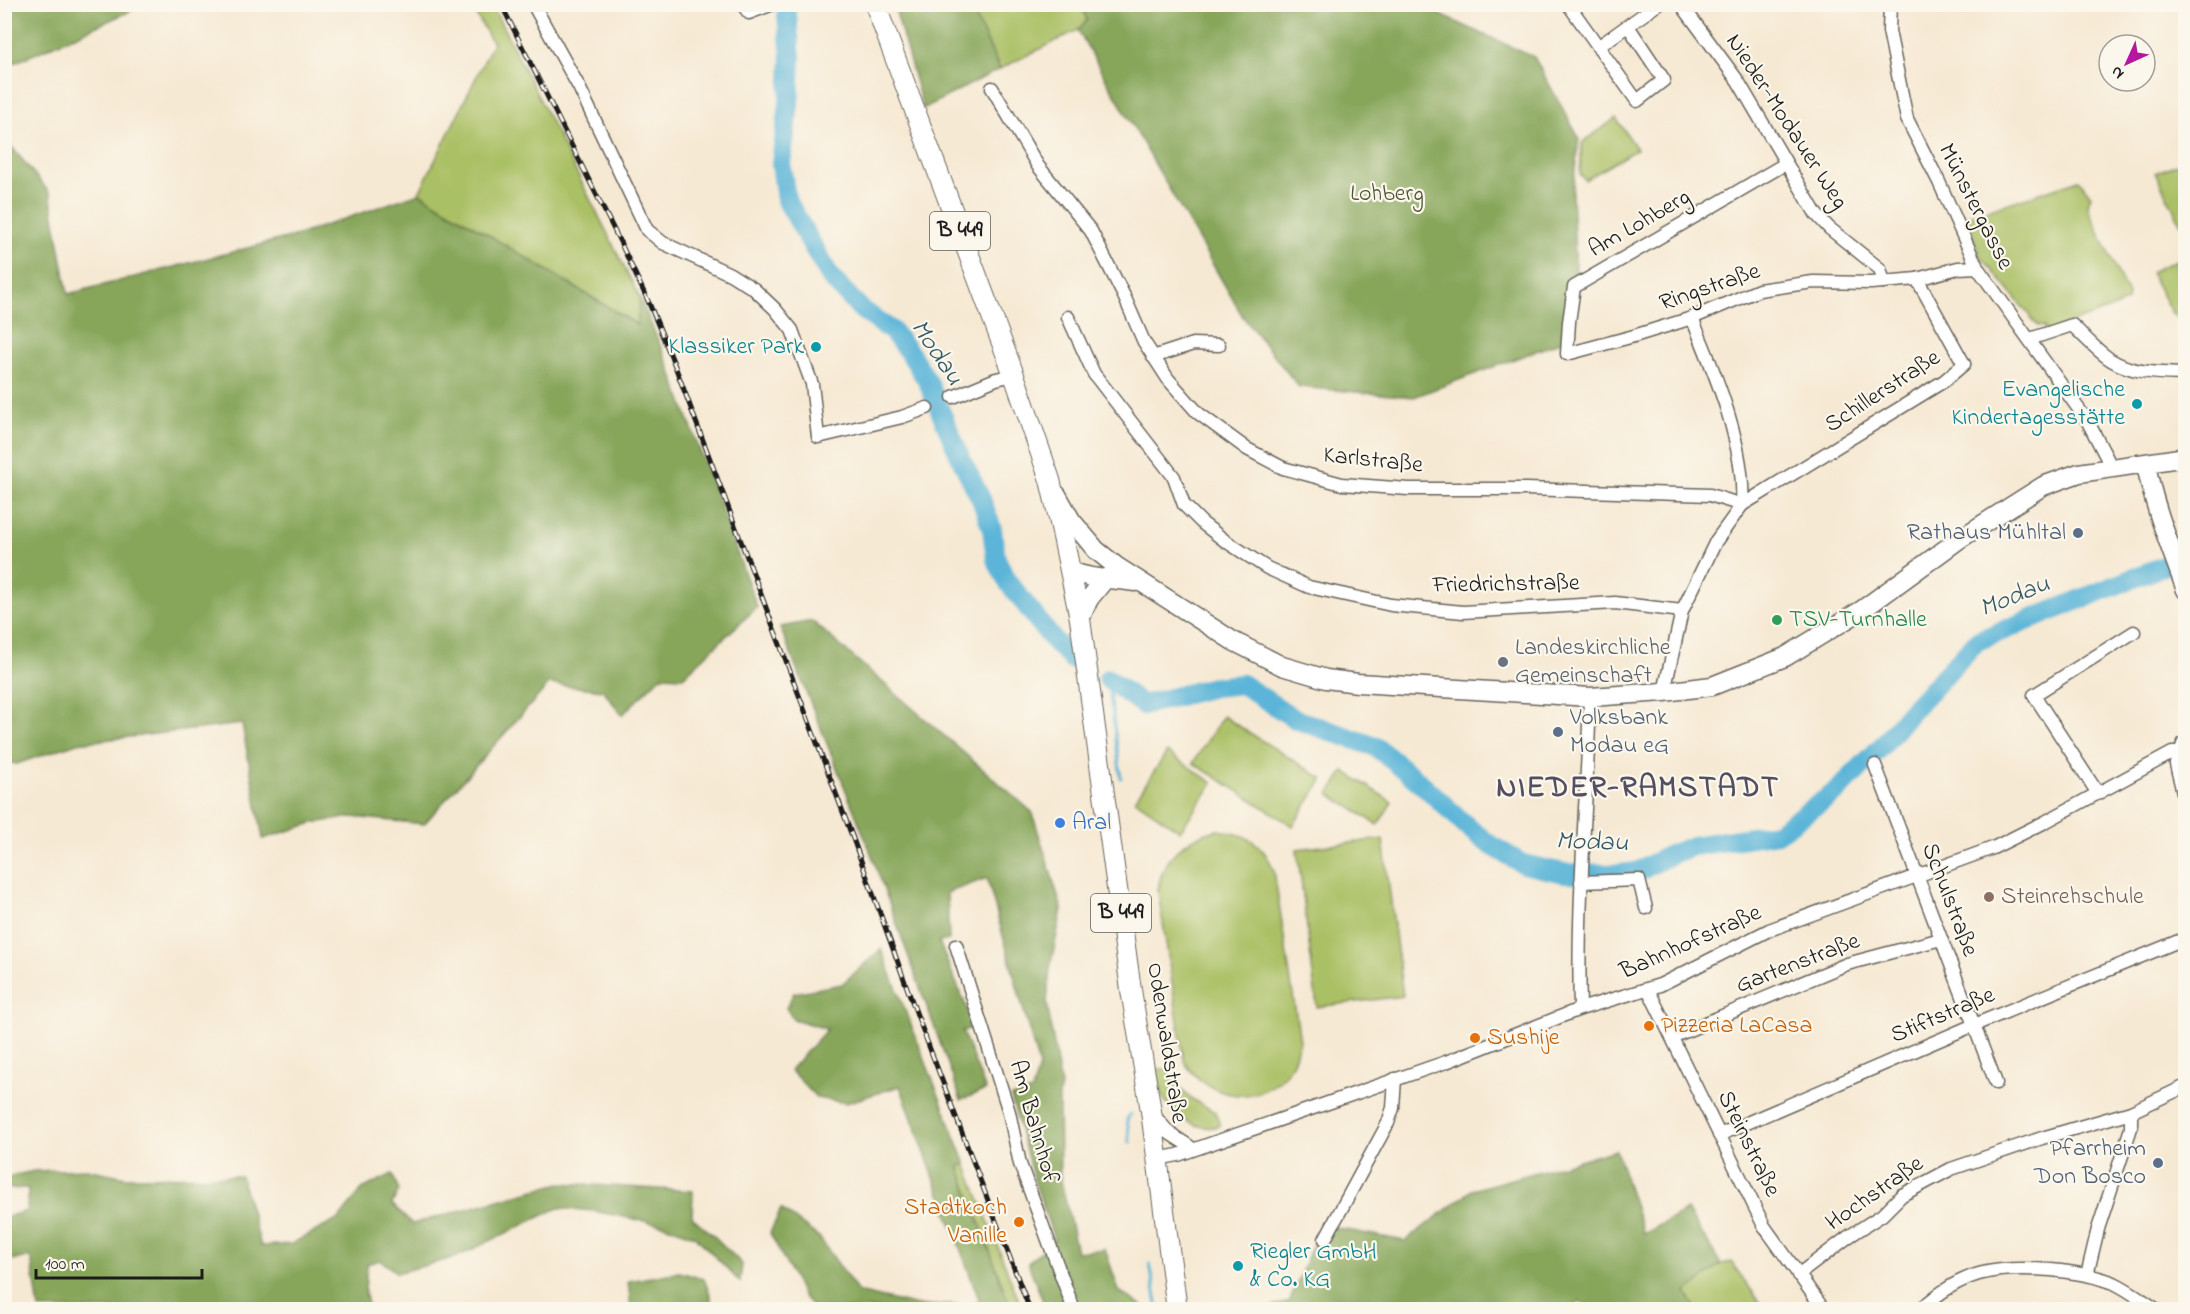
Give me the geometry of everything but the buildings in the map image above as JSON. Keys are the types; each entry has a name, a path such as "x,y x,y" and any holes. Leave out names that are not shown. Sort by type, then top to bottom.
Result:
{"main road":[{"name":"B 449","path":"874,4 1014,375 1050,480 1071,571"},
{"path":"1071,571 1093,563 1142,583 1254,652 1282,666 1306,674 1358,683 1590,697 1664,692 1712,686 1785,657 1862,610 1958,540 2043,486 2079,473 2186,457"},
{"path":"2146,464 2151,493 2172,553 2182,569 2186,590"},
{"path":"1050,480 1078,530 1111,572"},
{"name":"Odenwaldstraße","path":"1071,571 1080,619 1131,990 1151,1111 1177,1310"},
{"path":"1080,619 1089,599 1111,572"},
{"path":"2184,749 2179,764 2186,792"}],"street":[{"path":"534,4 579,87 647,230 663,243 730,274 754,290 776,309 792,330 812,384 818,437 902,417 927,408"},
{"path":"742,4 749,13 773,4"},
{"path":"1568,4 1637,101 1664,80 1628,26"},
{"path":"1598,47 1658,4"},
{"name":"Nieder-Modauer Weg","path":"1681,4 1738,81 1816,214 1829,228 1880,269 1884,282"},
{"name":"Münstergasse","path":"1890,4 1889,31 1907,119 1939,182 1977,267 2088,422 2112,468"},
{"name":"Karlstraße","path":"992,88 1038,166 1091,231 1153,357 1167,379 1198,413 1238,444 1283,468 1342,484 1408,489 1526,489 1710,495 1742,505"},
{"name":"Am Lohberg","path":"1567,354 1574,287 1785,164"},
{"name":"Ringstraße","path":"1567,354 1692,318 1759,290 1813,282 1884,282 1917,279 1958,268 1977,267"},
{"name":"Schillerstraße","path":"1742,505 1944,381 1964,364 1917,279"},
{"name":"Friedrichstraße","path":"1068,317 1094,374 1174,477 1184,505 1224,540 1267,568 1309,587 1401,606 1463,612 1615,603 1682,611"},
{"path":"1664,692 1682,611 1716,541 1742,505 1743,485 1733,435 1711,364 1692,318"},
{"path":"2030,339 2072,325 2110,360 2126,367 2146,372 2186,374"},
{"path":"1153,357 1193,344 1219,345"},
{"path":"953,398 996,379 1014,375"},
{"path":"2097,792 2034,695 2134,632"},
{"path":"1580,1010 1578,956 1587,804 1590,697"},
{"name":"Bahnhofstraße","path":"1157,1159 1178,1155 1395,1079 1580,1010 1648,989 1769,930 1993,848 2172,753 2184,749"},
{"name":"Schulstraße","path":"1875,765 1996,1083"},
{"path":"1581,882 1639,880 1646,908"},
{"name":"Stiftstraße","path":"1719,1135 1974,1025 2186,938"},
{"name":"Gartenstraße","path":"1672,1037 1847,964 1941,939"},
{"name":"Am Bahnhof","path":"956,945 1009,1112 1020,1164 1074,1310"},
{"name":"Steinstraße","path":"1648,989 1764,1226 1824,1310"},
{"path":"1325,1239 1388,1123 1393,1108 1395,1079"},
{"name":"Hochstraße","path":"1798,1275 1848,1237 1882,1215 1902,1195 1951,1168 2131,1112 2186,1086"},
{"path":"1151,1111 1169,1133 1189,1146"},
{"path":"2087,1275 2098,1229 2131,1128 2131,1112"},
{"name":"Bahnhofstraße","path":"1157,1159 1168,1149 1205,1145"},
{"path":"1920,1310 1938,1293 1953,1284 1974,1274 1998,1269 2040,1269 2087,1275 2113,1283 2157,1310"}],"green space":[{"path":"5,4 144,5 5,67"},
{"path":"470,5 492,5 640,298 638,325 419,193 493,43"},
{"path":"894,5 970,5 1000,69 923,109"},
{"path":"970,5 1081,5 1087,20 1078,30 1000,69"},
{"name":"Lohberg","path":"1081,5 1419,5 1534,57 1579,138 1572,195 1576,272 1565,340 1414,397 1299,387 1243,317 1100,69 1078,30 1087,20"},
{"path":"1616,118 1637,149 1585,180 1580,174 1582,143"},
{"path":"5,139 50,193 68,294 298,235 419,193 637,325 640,298 669,366 757,607 683,677 661,676 622,715 603,690 549,684 424,824 352,817 313,823 263,839 242,724 77,743 17,764 5,762"},
{"path":"2185,161 2185,232 2155,173"},
{"path":"2079,180 2091,196 2088,205 2090,213 2128,295 2127,301 2047,332 2044,327 2038,326 1979,254 1966,217"},
{"path":"2179,259 2185,277 2186,314 2177,317 2171,312 2150,272"},
{"path":"812,621 1032,812 1062,909 1050,968 1047,1003 1061,1086 1059,1096 1060,1176 1077,1252 1105,1249 1119,1291 1147,1309 1046,1309 1028,1263 1054,1239 1033,1177 1011,1097 1032,1091 1039,1066 987,878 947,893 949,940 939,942 975,1027 962,1031 986,1090 961,1100 869,848 780,627"},
{"path":"1223,716 1323,779 1293,826 1193,763"},
{"path":"1167,752 1213,783 1180,831 1135,800"},
{"path":"1344,771 1392,802 1378,825 1329,794"},
{"path":"1217,830 1237,834 1253,841 1265,853 1274,871 1300,1041 1292,1065 1278,1081 1265,1090 1250,1094 1236,1095 1221,1092 1207,1085 1184,1061 1158,891 1164,869 1177,851 1195,838"},
{"path":"1383,839 1403,996 1317,1007 1297,849"},
{"path":"881,949 966,1164 959,1167 1011,1309 815,1309 803,1296 770,1233 781,1209 819,1237 858,1292 918,1306 980,1302 900,1086 846,1103 817,1098 790,1070 827,1029 793,1019 786,1008 794,993 842,984"},
{"path":"1157,1069 1168,1069 1182,1090 1216,1112 1220,1126 1201,1126 1175,1113 1159,1089"},
{"path":"1616,1150 1644,1234 1687,1210 1721,1264 1686,1293 1696,1309 1591,1309 1580,1301 1569,1310 1261,1310 1289,1302 1321,1225 1405,1241 1472,1190"},
{"path":"966,1164 1022,1309 1011,1309 959,1166"},
{"path":"86,1169 126,1177 241,1176 261,1246 291,1244 339,1219 362,1189 392,1174 399,1190 392,1204 412,1224 560,1183 693,1191 692,1217 742,1264 740,1282 695,1236 664,1225 594,1211 558,1208 457,1257 397,1273 380,1260 367,1264 365,1291 369,1309 39,1309 31,1257 5,1261 5,1217 27,1211 28,1188 5,1189 5,1177 34,1171"},
{"path":"1731,1262 1765,1309 1696,1309 1686,1293 1721,1264"},
{"path":"679,1272 704,1279 711,1297 711,1309 631,1309 628,1281"}],"waterway":[{"name":"Modau","path":"786,4 791,58 789,104 781,163 786,199 831,278 861,309 892,331 928,382 981,499 992,529 996,559 1008,582 1054,641 1073,660"},
{"name":"Modau","path":"1108,679 1143,705 1214,687 1242,684 1295,719 1376,747 1423,785 1470,829 1489,844 1523,864 1564,873 1637,872 1693,846 1777,833 1837,791 1883,745 1909,713 1977,641 2186,557"},
{"path":"1108,679 1121,778"},
{"path":"1130,1142 1127,1119 1131,1114"},
{"path":"1150,1264 1158,1310"}],"railway":[{"path":"501,4 622,246 675,366 917,1015 1030,1310"}],"place":[{"name":"Klassiker Park","path":"816,347"},
{"name":"Evangelische Kindertagesstätte","path":"2137,404"},
{"name":"Rathaus Mühltal","path":"2078,533"},
{"name":"TSV-Turnhalle","path":"1777,620"},
{"name":"Landeskirchliche Gemeinschaft","path":"1503,662"},
{"name":"Volksbank Modau eG","path":"1558,732"},
{"name":"Aral","path":"1060,823"},
{"name":"Steinrehschule","path":"1989,897"},
{"name":"Pizzeria LaCasa","path":"1649,1026"},
{"name":"Sushije","path":"1475,1038"},
{"name":"Pfarrheim Don Bosco","path":"2158,1163"},
{"name":"Stadtkoch Vanille","path":"1019,1222"},
{"name":"Riegler GmbH & Co. KG","path":"1238,1266"}],"district":[{"name":"NIEDER-RAMSTADT","path":"1638,789"}]}
